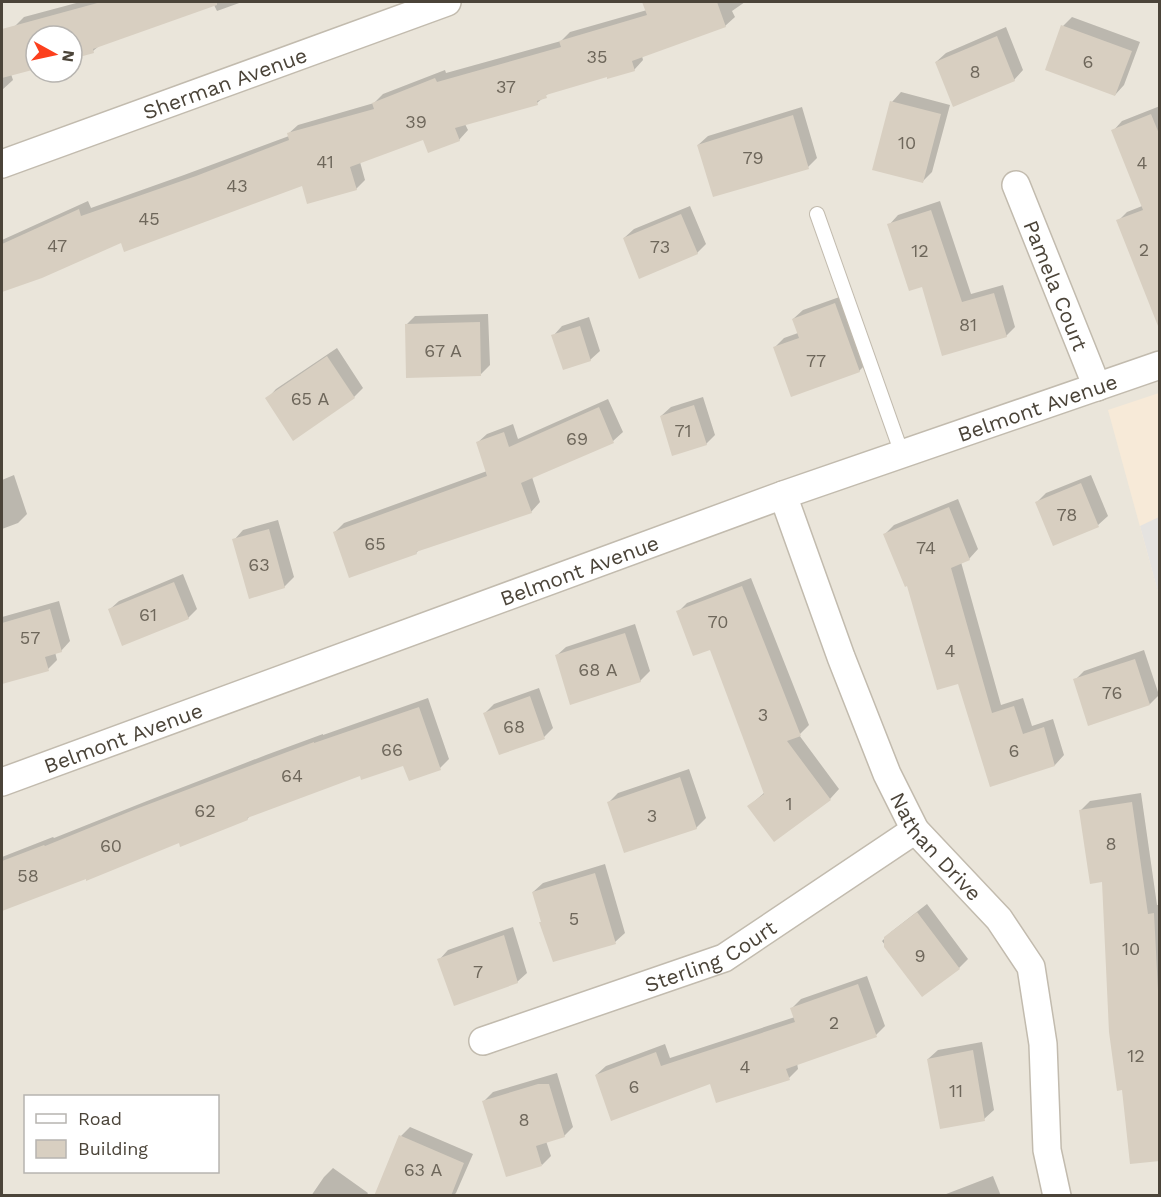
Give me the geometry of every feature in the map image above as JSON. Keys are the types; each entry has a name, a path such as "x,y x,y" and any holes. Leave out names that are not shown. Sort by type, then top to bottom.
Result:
{"street":[{"name":"Sherman Avenue","path":"2,164 447,2"},
{"name":"Pamela Court","path":"1016,185 1097,387"},
{"name":"Belmont Avenue","path":"2,782 783,495 1160,365"},
{"name":"Nathan Drive","path":"783,495 841,657 887,774 915,830 999,919 1031,968 1043,1044 1047,1150 1058,1196"},
{"name":"Sterling Court","path":"483,1041 724,958 915,830"}],"lane":[{"path":"817,214 902,454"}],"shaded area":[{"path":"2,2 1159,2 1159,1195 2,1195"},
{"path":"1159,393 1159,596 1108,410"},
{"path":"1159,517 1159,596 1140,526"}],"building":[{"path":"101,2 217,2 217,5 93,49 94,53 84,56 84,24 24,24 24,72 2,78 2,29"},
{"path":"642,2 717,2 726,27 632,61 635,71 546,95 547,98 537,101 538,105 455,128 460,141 428,153 423,140 350,167 357,190 307,204 302,186 124,252 121,243 42,278 2,292 2,244 79,209 81,216 196,176 289,140 287,133 374,109 372,103 435,78 437,82 561,47 559,41 647,15"},
{"path":"1061,25 1132,51 1115,96 1045,70"},
{"path":"997,36 1015,81 953,107 935,62"},
{"path":"890,101 941,114 923,183 872,170"},
{"path":"1151,114 1160,136 1160,325 1158,326 1116,220 1143,210 1111,130"},
{"path":"793,115 809,169 713,197 697,145"},
{"path":"931,210 962,302 994,293 1007,337 942,356 922,287 909,291 887,224"},
{"path":"681,214 698,254 639,279 623,238"},
{"path":"835,303 860,372 791,397 773,347 799,338 792,319"},
{"path":"480,322 481,376 406,378 405,324"},
{"path":"580,326 591,361 563,370 551,335"},
{"path":"327,356 355,398 293,441 265,398"},
{"path":"694,405 707,445 672,456 660,416"},
{"path":"599,407 614,443 521,483 532,513 416,552 417,554 349,578 333,532 487,476 476,442 504,432 509,447"},
{"path":"1081,483 1099,527 1053,546 1035,502"},
{"path":"949,507 970,560 951,568 992,713 1014,706 1023,734 1044,727 1055,766 990,787 958,684 937,690 907,586 905,587 883,534"},
{"path":"269,529 285,588 249,599 232,539"},
{"path":"174,582 189,619 122,646 108,609"},
{"path":"742,586 801,736 787,741 831,800 774,842 747,806 764,794 710,650 693,656 676,611"},
{"path":"50,609 62,652 45,657 49,671 2,684 2,623"},
{"path":"625,633 641,682 570,705 555,655"},
{"path":"1135,659 1150,705 1088,726 1073,679"},
{"path":"530,696 545,739 499,755 483,713"},
{"path":"419,707 441,770 409,781 403,766 361,780 360,776 247,818 248,820 180,847 179,843 86,881 86,879 2,911 2,861 314,742"},
{"path":"680,777 697,829 624,853 607,802"},
{"path":"1132,802 1148,914 1154,913 1160,1029 1160,1161 1130,1164 1122,1090 1117,1091 1109,1032 1102,882 1090,884 1079,810"},
{"path":"595,873 616,944 553,962 539,922 541,922 532,892"},
{"path":"917,912 960,969 922,997 884,947 884,937"},
{"path":"504,935 518,983 454,1006 437,959"},
{"path":"858,984 877,1037 786,1069 790,1080 716,1103 710,1084 611,1121 595,1075 656,1052 661,1066 795,1022 790,1008"},
{"path":"973,1050 985,1121 940,1129 927,1059"},
{"path":"538,1084 549,1084 565,1137 536,1146 542,1166 506,1177 482,1101"},
{"path":"399,1135 464,1163 451,1196 374,1196"}]}
